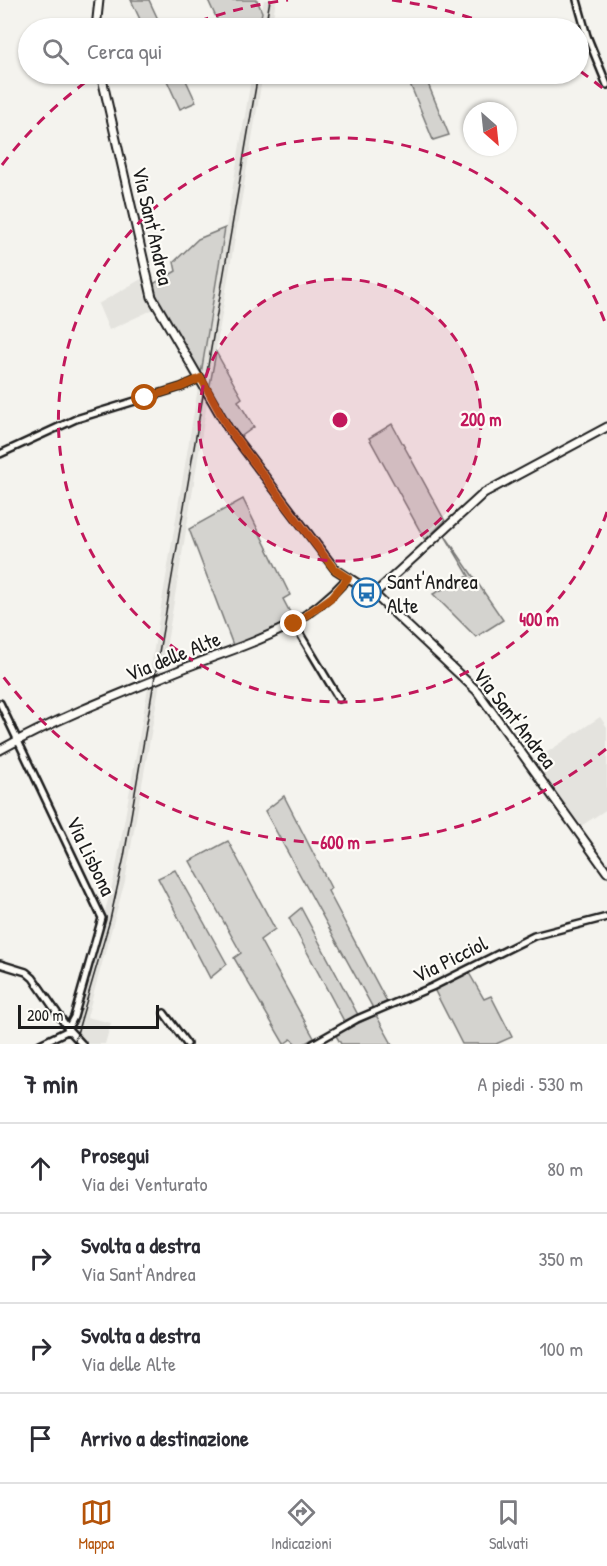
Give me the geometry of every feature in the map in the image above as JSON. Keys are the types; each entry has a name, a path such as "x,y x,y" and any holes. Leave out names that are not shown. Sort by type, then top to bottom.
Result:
{"street":[{"path":"97,18 99,0"},
{"path":"577,0 582,18"},
{"path":"589,41 607,85"},
{"name":"Via Sant'Andrea","path":"103,84 152,297 228,428 334,569 374,594 477,691 607,872"},
{"path":"0,454 76,419 181,387 201,378"},
{"path":"374,594 484,493 607,428"},
{"name":"Via delle Alte","path":"0,750 154,680 274,636 332,597 348,578"},
{"path":"294,624 339,699"},
{"name":"Via Lisbona","path":"0,703 16,741 102,918 74,1017 68,1029"},
{"name":"Via Picciol","path":"313,1044 357,1019 432,987 534,936 607,918"},
{"path":"0,964 26,972 33,978 68,1029 82,1044"},
{"path":"164,1013 187,1044"},
{"path":"40,1044 68,1029"}],"shaded area":[{"path":"131,0 149,0 157,18 139,18"},
{"path":"208,0 257,0 262,12 261,18 216,18"},
{"path":"264,0 276,0 273,18 261,18"},
{"path":"169,84 188,84 196,102 180,109"},
{"path":"250,84 261,84 209,390 201,374"},
{"path":"410,84 428,84 449,135 433,140"},
{"path":"225,228 201,374 160,307 153,284 176,271 174,262 198,239"},
{"path":"143,278 152,310 109,330 98,304"},
{"path":"216,352 242,398 238,401 254,427 239,438 209,390"},
{"path":"198,388 207,403 186,531 162,672 149,678"},
{"path":"392,424 445,521 425,540 369,438"},
{"path":"243,499 290,595 283,599 294,620 256,638 233,645 189,529"},
{"path":"444,534 503,620 476,637 433,594 469,576"},
{"path":"160,682 125,881 87,1017 111,1023 105,1044 87,1044 71,1031 114,879 148,688"},
{"path":"600,717 607,727 607,809 581,826 534,761"},
{"path":"284,796 331,888 328,891 387,1002 373,1008 265,811"},
{"path":"228,841 275,929 260,940 314,1038 304,1044 296,1044 291,1039 284,1044 234,958 241,953 190,861"},
{"path":"175,870 227,964 210,978 158,878"},
{"path":"301,908 358,1015 344,1021 289,918"},
{"path":"469,973 484,999 491,996 512,1037 496,1044 462,1044 434,989"},
{"path":"376,1015 392,1044 341,1044 335,1034"}],"railway":[{"path":"267,18 270,0"},
{"path":"74,1044 110,920 124,857 256,84"}],"place":[{"name":"Sant'Andrea Alte","path":"366,593"}],"route":[{"path":"145,398 201,378 228,428 334,569 348,578 332,597 294,624"}]}
